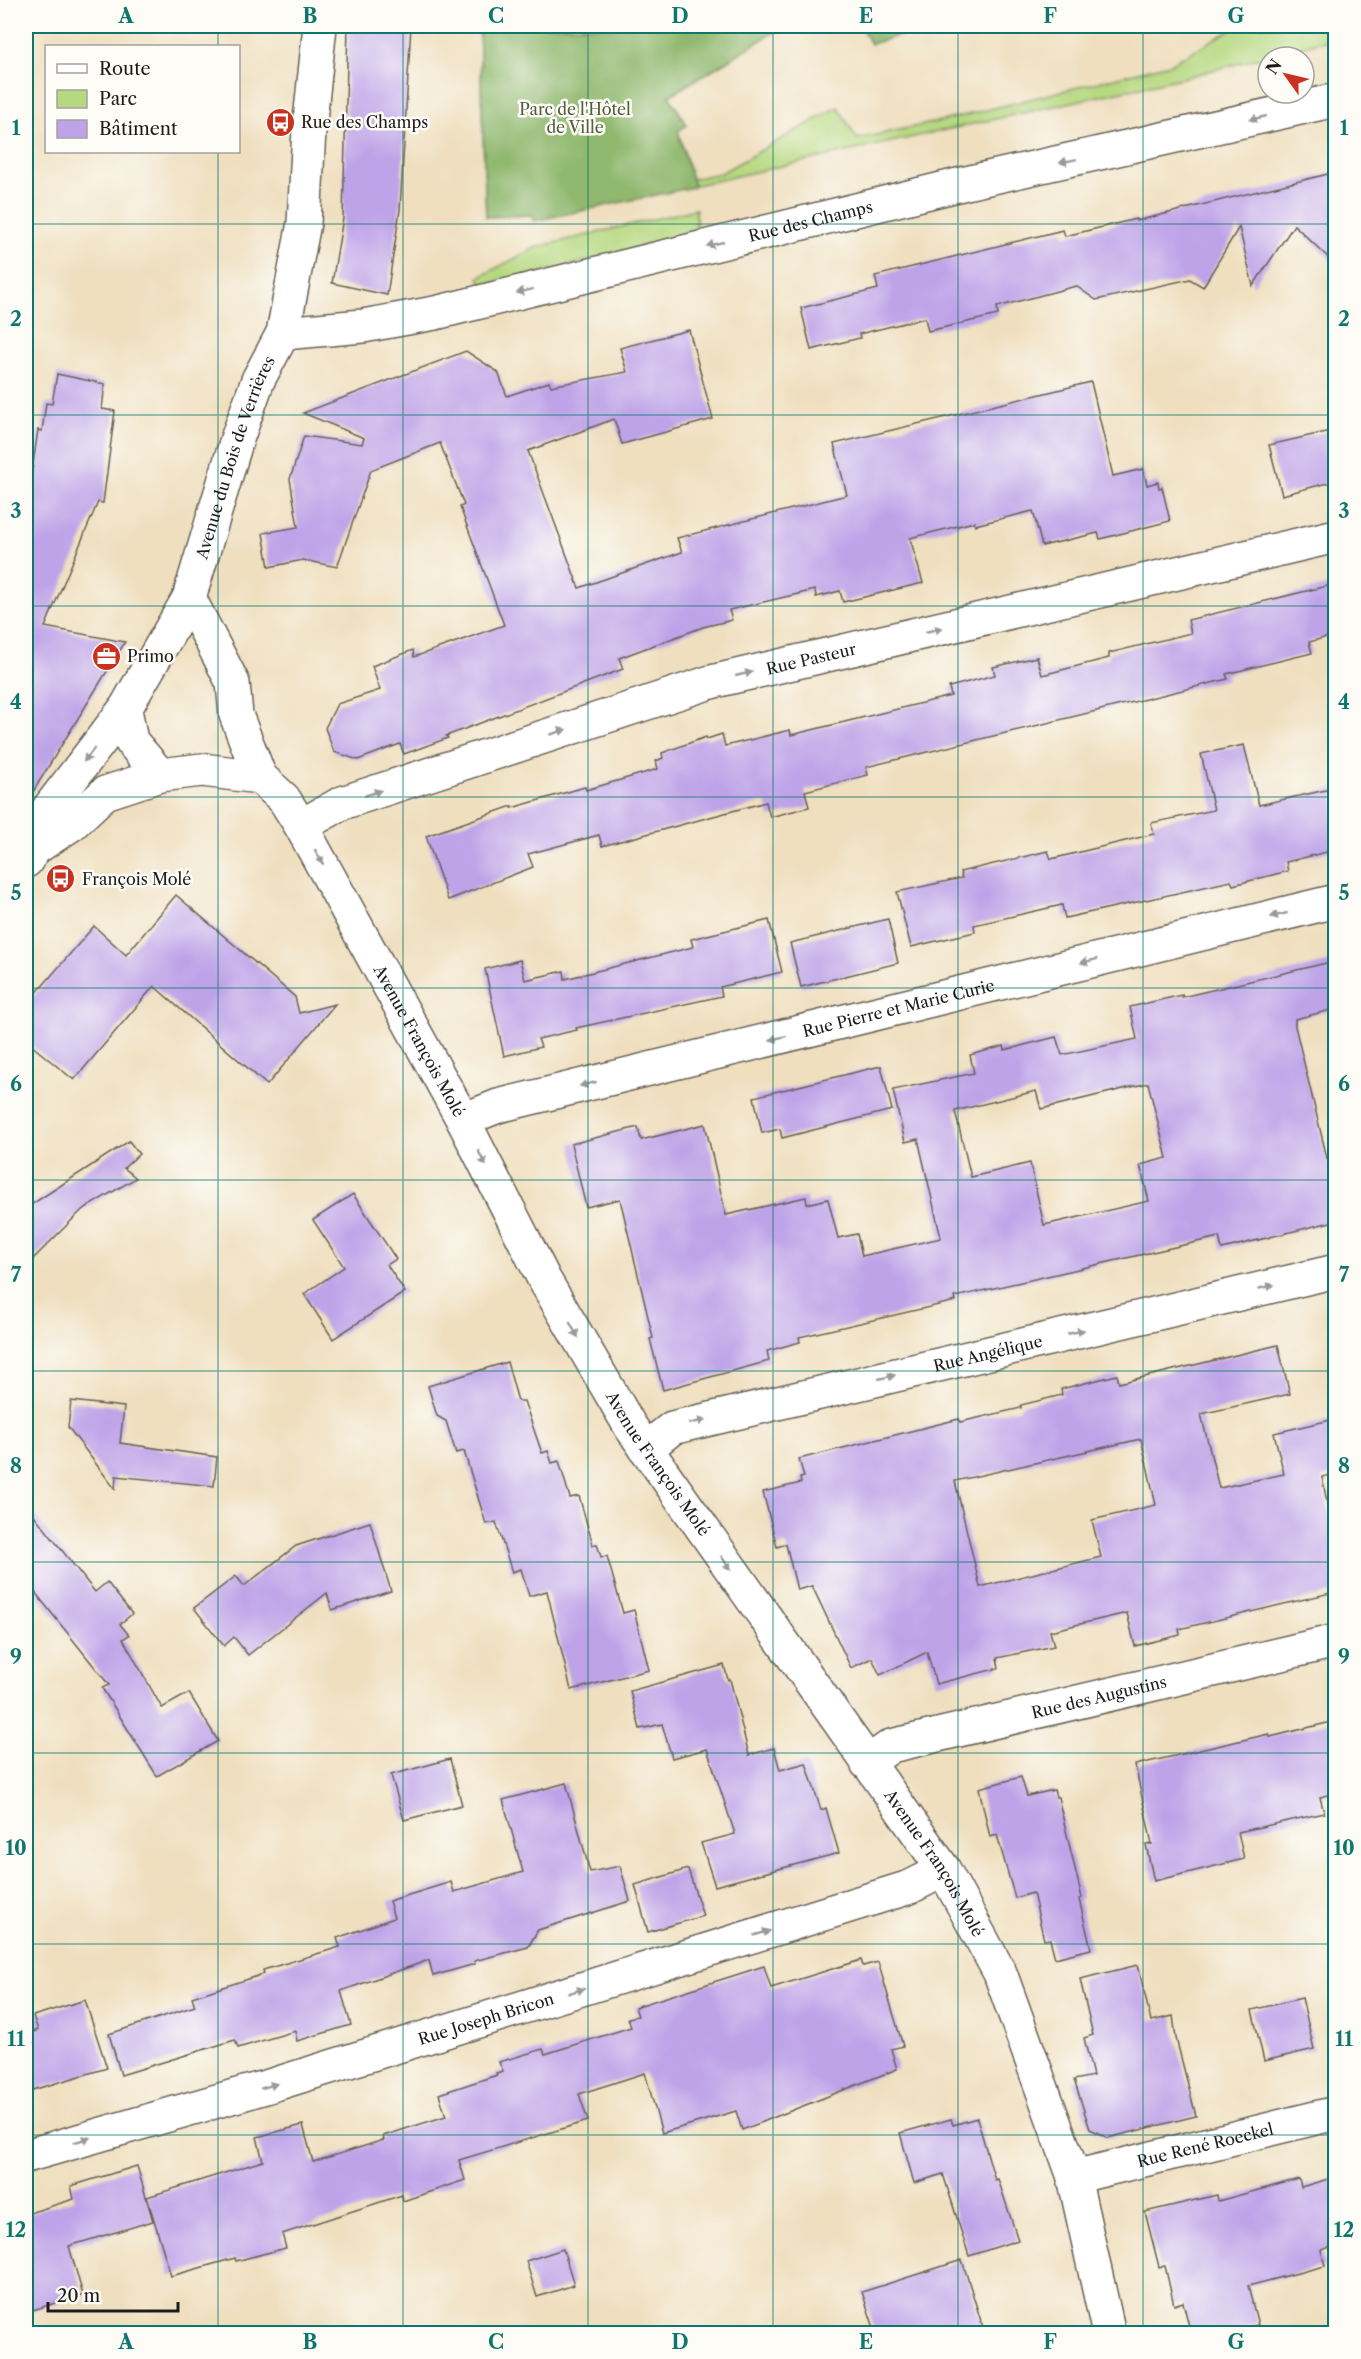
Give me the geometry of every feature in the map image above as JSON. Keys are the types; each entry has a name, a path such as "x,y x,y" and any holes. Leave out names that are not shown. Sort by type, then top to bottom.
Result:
{"street":[{"name":"Avenue du Bois de Verrières","path":"30,855 49,808 125,709 189,598 237,440 258,380 283,333 304,223 309,130 320,26"},
{"name":"Rue des Champs","path":"283,333 363,326 435,313 966,183 1335,100"},
{"name":"Rue Pasteur","path":"301,826 342,803 711,682 1335,536"},
{"name":"Avenue François Molé","path":"189,598 233,682 236,716 260,777 284,799 301,826 463,1120 544,1279 630,1426 944,1870 1000,1973 1074,2177 1109,2334"},
{"path":"155,655 176,648 197,650 220,657"},
{"path":"125,709 131,741 160,775"},
{"path":"196,771 224,741 236,716"},
{"name":"Avenue du Bois de Verrières","path":"30,855 72,824 105,793 160,775 196,771 260,777"},
{"name":"Rue Pierre et Marie Curie","path":"463,1120 498,1106 1335,901"},
{"name":"Rue Angélique","path":"646,1449 672,1428 1335,1271"},
{"name":"Rue des Augustins","path":"867,1763 891,1746 1335,1641"},
{"name":"Rue Joseph Bricon","path":"26,2156 292,2079 909,1887 944,1870"},
{"name":"Rue René Roeckel","path":"1074,2177 1335,2113"}],"green space":[{"name":"Parc de l'Hôtel de Ville","path":"479,26 784,26 669,96 687,125 678,131 692,179 721,173 838,107 857,139 946,120 1170,64 1238,26 1335,26 1336,38 1309,45 1256,45 1256,59 1186,77 533,221 532,215 486,217"},
{"name":"Parc de l'Hôtel de Ville","path":"479,26 784,26 669,96 687,125 678,131 694,187 533,221 532,215 486,217"},
{"path":"860,26 932,26 871,44"},
{"path":"696,209 696,231 557,269 482,285 479,277 537,247"}],"building":[{"path":"348,26 411,26 400,210 387,295 332,283 343,218"},
{"path":"1332,173 1335,191 1335,264 1294,225 1253,286 1239,227 1203,287 1190,279 1096,300 1076,286 997,307 998,315 928,331 925,318 859,334 860,338 811,350 801,308 878,289 875,276 1063,230 1065,236 1136,219 1136,221"},
{"path":"689,330 713,419 622,444 614,419 528,451 579,588 682,552 677,538 847,495 834,444 1091,382 1113,476 1143,469 1147,485 1158,482 1159,488 1162,487 1170,521 1100,539 1098,533 1042,546 1033,511 975,525 974,522 910,538 923,583 843,602 840,591 816,597 815,590 729,610 732,620 703,627 619,658 623,669 404,754 400,744 358,760 334,752 325,728 337,704 380,690 372,666 413,650 414,657 504,625 460,507 464,505 440,443 371,470 337,567 303,560 269,567 263,533 298,527 290,479 304,436 362,444 364,438 303,413 466,351 498,372 507,396 549,382 551,386 627,372 620,348"},
{"path":"57,374 105,384 102,409 115,411 103,503 98,502 45,627 125,642 26,803 26,512 38,430 42,431 46,403 52,404"},
{"path":"1335,430 1335,481 1282,495 1269,445"},
{"path":"1335,584 1335,635 1309,642 1312,653 1226,674 1228,679 866,767 868,775 805,791 809,807 770,817 766,802 602,846 599,835 528,854 533,867 448,900 426,836 512,806 512,808 585,787 586,790 658,769 656,761 663,758 662,753 706,737 707,739 722,734 725,746 790,730 791,735 951,696 949,687 995,675 993,667 1037,657 1042,675 1109,658 1109,653 1191,633 1188,620"},
{"path":"1244,745 1259,805 1335,788 1335,850 1286,862 1288,871 1233,885 1231,881 1065,918 1062,905 974,925 975,932 911,947 897,892 962,878 960,872 1048,851 1051,859 1154,834 1151,823 1214,810 1201,754"},
{"path":"176,895 295,997 299,1013 335,1004 267,1085 154,986 74,1080 26,1041 26,1005 94,926 126,955"},
{"path":"888,919 898,963 801,987 790,943"},
{"path":"769,920 782,972 720,987 722,996 576,1028 577,1030 538,1039 541,1047 504,1056 485,969 520,960 525,980 564,971 565,979 693,947 691,939"},
{"path":"1335,961 1335,1009 1295,1019 1295,1026 1327,1158 1335,1156 1335,1221 1222,1249 1219,1237 955,1297 956,1301 799,1337 800,1342 767,1351 769,1361 663,1390 620,1199 586,1207 571,1144 638,1127 641,1140 705,1124 726,1215 806,1197 807,1204 828,1199 838,1238 857,1234 862,1256 941,1238 918,1139 905,1142 893,1090 974,1073 970,1055 1004,1046 1005,1050 1056,1037 1062,1055 1137,1039 1130,1007 1182,995 1182,997","holes":["1148,1083 1167,1158 1140,1165 1149,1201 1044,1225 1030,1163 971,1177 955,1111 1036,1091 1041,1109"]},
{"path":"881,1066 892,1110 782,1138 780,1129 762,1133 754,1097"},
{"path":"129,1141 139,1154 124,1168 136,1178 82,1210 26,1266 26,1208"},
{"path":"353,1194 396,1259 387,1265 405,1292 333,1339 304,1294 344,1267 313,1220"},
{"path":"1278,1345 1290,1394 1201,1414 1219,1488 1284,1474 1274,1433 1335,1419 1335,1474 1322,1477 1335,1543 1335,1592 1179,1629 1180,1635 1135,1646 1127,1613 1050,1631 1054,1646 997,1658 999,1668 936,1684 927,1652 880,1675 872,1658 851,1668 812,1586 797,1590 786,1544 777,1547 763,1492 801,1483 800,1478 804,1477 799,1459 959,1419 960,1422 1021,1408 1021,1405 1062,1395 1061,1389 1117,1375 1119,1383","holes":["1141,1439 1156,1505 1092,1520 1101,1557 980,1587 955,1481"]},
{"path":"507,1362 518,1401 524,1401 542,1453 548,1451 552,1463 559,1461 570,1498 579,1496 593,1545 597,1544 601,1557 607,1556 623,1613 634,1610 649,1670 571,1690 547,1591 529,1596 521,1569 512,1572 496,1522 486,1524 464,1451 456,1453 446,1421 437,1416 428,1386"},
{"path":"71,1401 124,1407 120,1443 217,1457 214,1486 116,1476 115,1489 68,1427"},
{"path":"26,1505 95,1592 107,1582 132,1614 120,1624 129,1635 123,1639 162,1708 189,1693 218,1741 157,1776 102,1688 109,1685 26,1581"},
{"path":"370,1522 391,1591 332,1610 327,1593 248,1655 234,1637 224,1646 194,1608 236,1576 244,1586 296,1546"},
{"path":"724,1665 728,1680 730,1679 749,1755 774,1748 780,1770 806,1763 821,1810 826,1808 839,1853 715,1886 701,1843 735,1834 707,1749 672,1758 662,1724 640,1729 630,1691"},
{"path":"1335,1721 1335,1793 1320,1797 1324,1813 1238,1832 1244,1859 1154,1881 1146,1845 1152,1844 1135,1765"},
{"path":"450,1759 462,1805 404,1820 391,1775"},
{"path":"1021,1777 1027,1796 1054,1790 1058,1797 1082,1898 1079,1899 1091,1949 1055,1958 1050,1939 1044,1940 1033,1893 1015,1898 997,1835 990,1837 979,1788"},
{"path":"566,1783 590,1872 620,1866 630,1901 538,1930 528,1947 474,1961 475,1964 433,1976 429,1960 341,1991 351,2025 297,2041 295,2031 238,2048 235,2040 121,2075 109,2034 195,2006 192,1997 264,1974 263,1970 340,1947 337,1938 394,1918 389,1901 451,1882 454,1892 523,1872 503,1800"},
{"path":"688,1869 703,1916 648,1932 635,1885"},
{"path":"861,1960 863,1966 878,1962 903,2046 891,2049 897,2069 742,2130 736,2111 662,2133 645,2073 579,2094 588,2121 459,2160 465,2180 403,2201 402,2195 282,2234 286,2248 236,2261 235,2258 171,2276 147,2197 263,2161 257,2137 303,2125 313,2162 384,2140 383,2136 446,2116 439,2094 497,2075 496,2073 503,2071 499,2062 543,2049 545,2054 631,2027 628,2018 638,2016 635,2007 764,1966 771,1988"},
{"path":"1138,1965 1151,2021 1173,2016 1176,2038 1196,2116 1108,2138 1090,2129 1074,2080 1093,2076 1084,2038 1093,2035 1080,1979"},
{"path":"1302,1998 1314,2049 1264,2061 1252,2010"},
{"path":"85,2000 107,2068 26,2092 26,2035 38,2030 33,2016"},
{"path":"977,2118 995,2180 998,2179 1018,2240 969,2256 943,2174 914,2183 900,2133 951,2119 953,2125"},
{"path":"137,2166 153,2221 69,2246 83,2295 26,2312 26,2214 74,2199 71,2186"},
{"path":"1335,2177 1335,2246 1321,2250 1325,2266 1248,2286 1258,2325 1222,2334 1191,2334 1183,2302 1174,2305 1165,2266 1159,2267 1145,2212 1217,2195 1218,2201 1299,2179 1301,2187"},
{"path":"563,2249 574,2285 537,2297 526,2261"},
{"path":"962,2260 985,2334 876,2334 862,2292"}],"place":[{"name":"Rue des Champs","path":"280,122"},
{"name":"Primo","path":"106,656"},
{"name":"François Molé","path":"61,879"}]}
